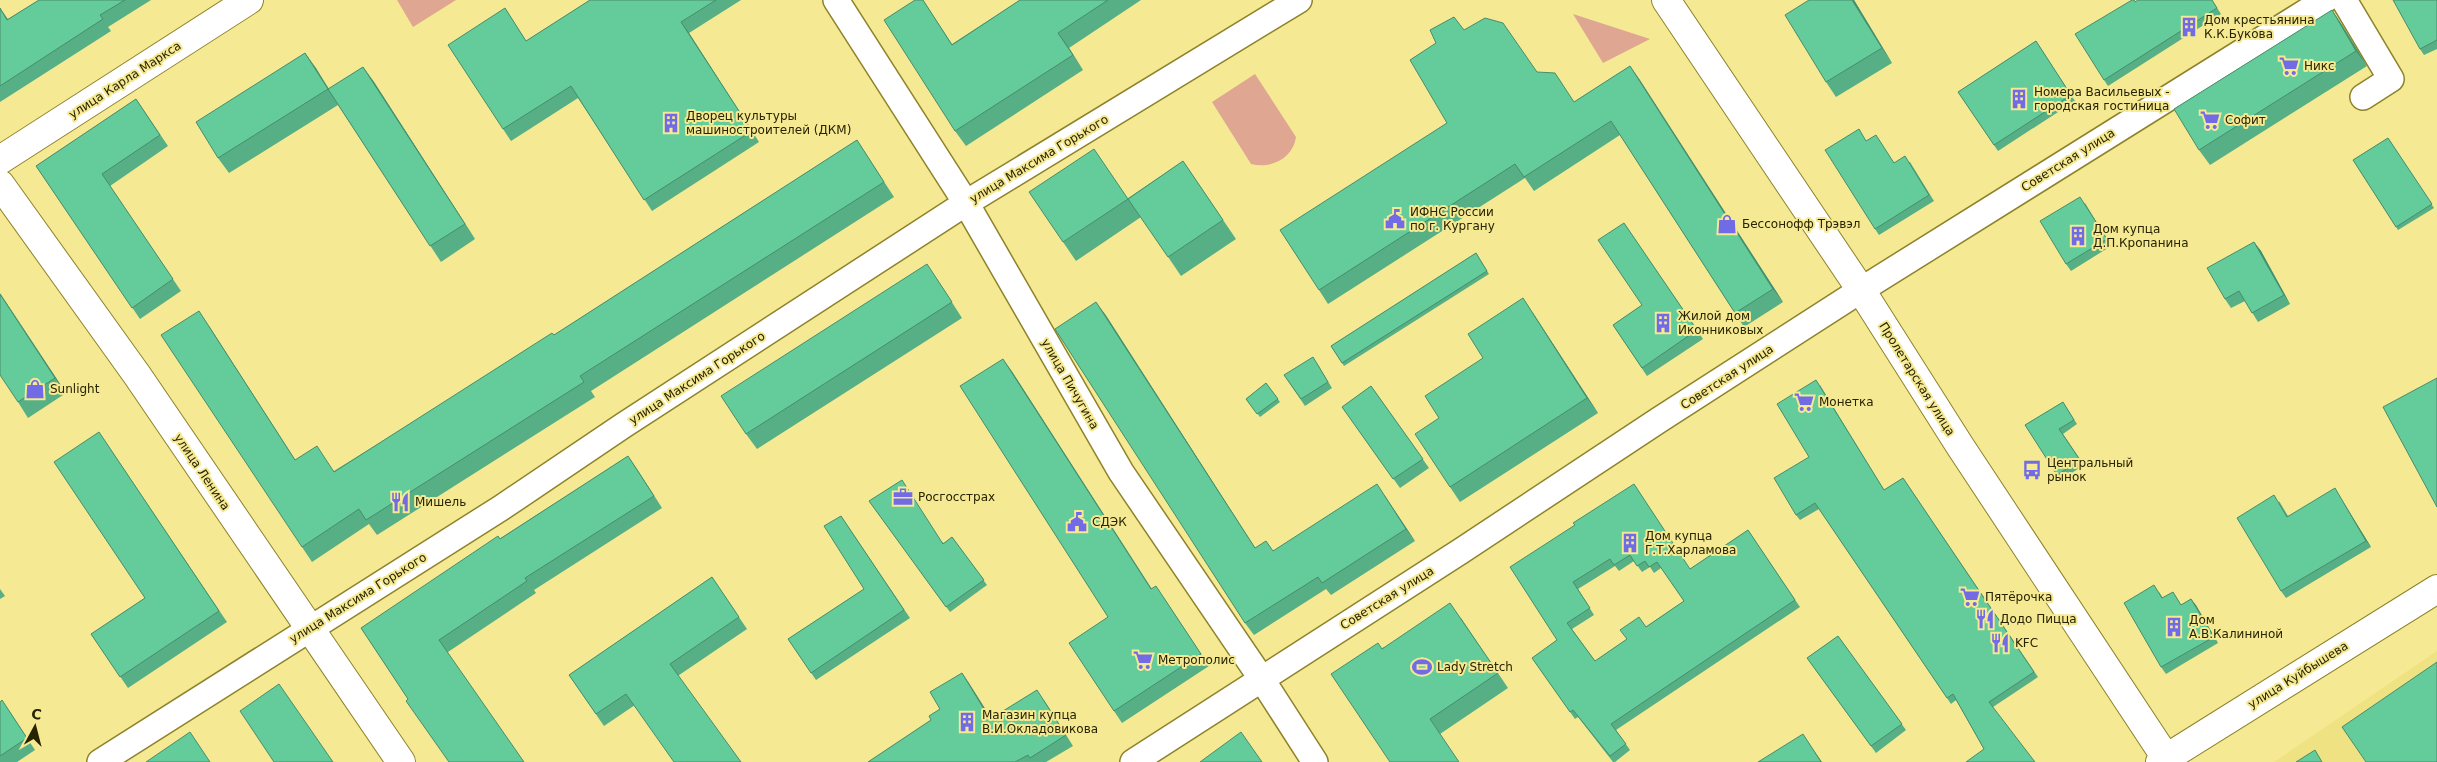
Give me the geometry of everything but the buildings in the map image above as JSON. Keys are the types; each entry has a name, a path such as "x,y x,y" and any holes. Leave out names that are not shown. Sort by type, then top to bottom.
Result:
{"main road":[{"name":"улица Карла Маркса","path":"0,160 249,0"},
{"name":"Пролетарская улица","path":"1666,0 1861,290 2163,760"},
{"name":"улица Ленина","path":"0,184 137,375 400,762"},
{"name":"улица Куйбышева","path":"2163,760 2437,590"}],"street":[{"name":"улица Пичугина","path":"836,0 966,203 1121,472 1261,678 1315,762"},
{"name":"улица Максима Горького","path":"100,762 501,508 966,203 1299,0"},
{"name":"Советская улица","path":"1133,762 1261,678 1461,552 1650,426 1861,290 2325,0"},
{"path":"2344,0 2391,79 2363,97"}],"shaded area":[{"path":"397,0 456,0 413,27"},
{"path":"1573,14 1650,39 1603,63"},
{"path":"1255,74 1296,137 1294,145 1285,157 1280,161 1266,165 1251,164 1212,102"},
{"path":"2437,651 2437,762 2274,762"}],"place":[{"name":"Дом крестьянина К.К.Букова","path":"2189,27"},
{"name":"Никс","path":"2289,66"},
{"name":"Номера Васильевых - городская гостиница","path":"2019,99"},
{"name":"Софит","path":"2210,120"},
{"name":"Дворец культуры машиностроителей (ДКМ)","path":"671,123"},
{"name":"ИФНС России по г. Кургану","path":"1395,219"},
{"name":"Бессонофф Трэвэл","path":"1727,224"},
{"name":"Дом купца Д.П.Кропанина","path":"2078,236"},
{"name":"Жилой дом Иконниковых","path":"1663,323"},
{"name":"Sunlight","path":"35,389"},
{"name":"Монетка","path":"1804,402"},
{"name":"Центральный рынок","path":"2032,470"},
{"name":"Росгосстрах","path":"903,497"},
{"name":"Мишель","path":"400,502"},
{"name":"СДЭК","path":"1077,522"},
{"name":"Дом купца Г.Т.Харламова","path":"1630,543"},
{"name":"Пятёрочка","path":"1970,597"},
{"name":"Додо Пицца","path":"1985,619"},
{"name":"Дом А.В.Калининой","path":"2174,627"},
{"name":"KFC","path":"2000,643"},
{"name":"Метрополис","path":"1143,660"},
{"name":"Lady Stretch","path":"1422,667"},
{"name":"Магазин купца В.И.Окладовикова","path":"967,722"}]}
